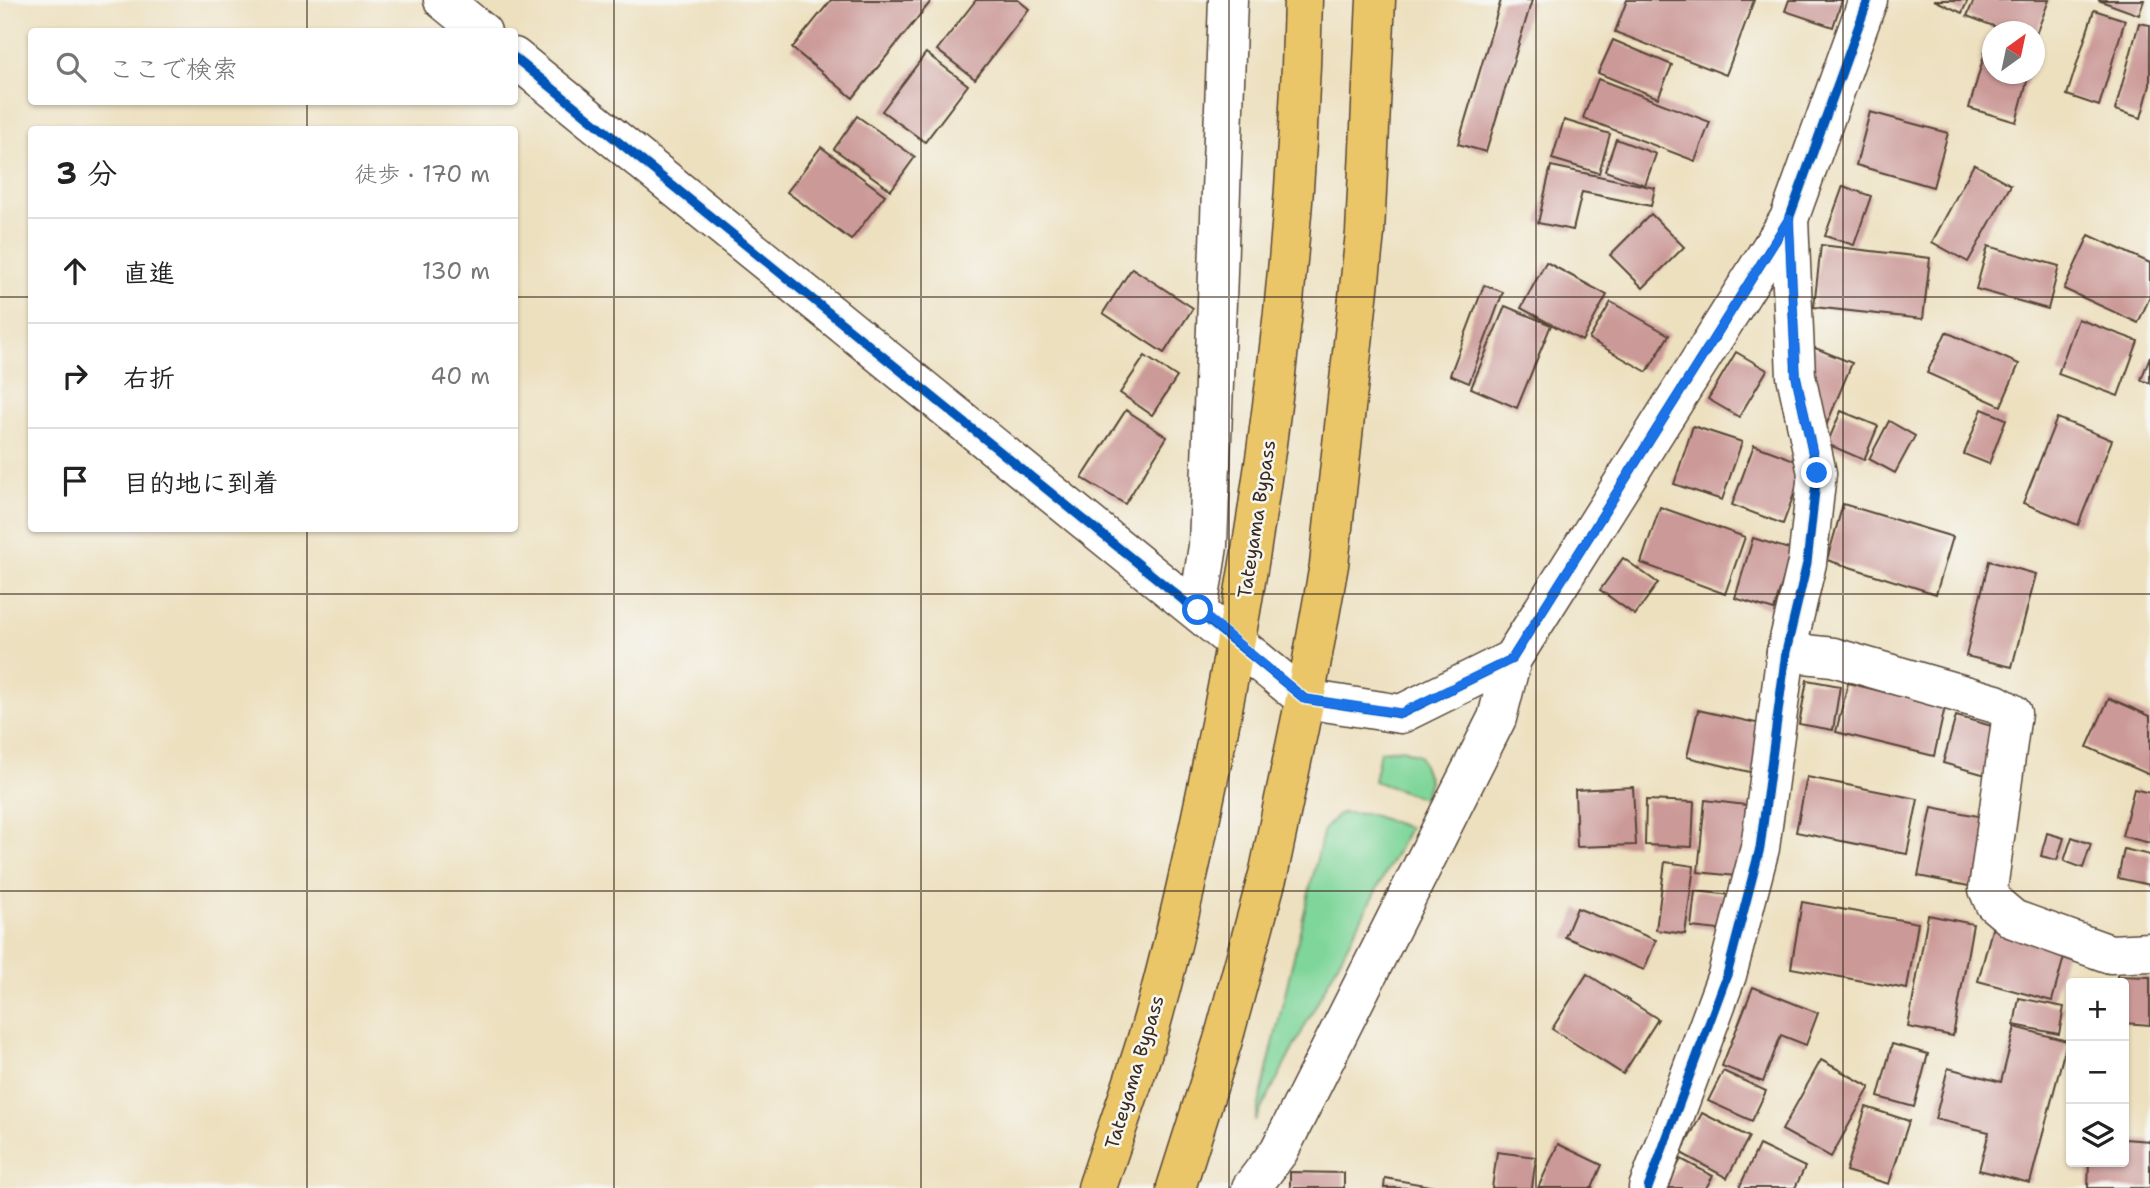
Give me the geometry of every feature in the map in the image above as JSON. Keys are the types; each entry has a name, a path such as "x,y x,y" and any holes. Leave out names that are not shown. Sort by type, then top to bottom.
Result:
{"highway":[{"name":"Tateyama Bypass","path":"1097,1188 1152,1019 1194,855 1237,641 1267,457 1289,248 1303,0"},
{"path":"1176,1188 1223,1040 1269,871 1305,699 1329,565 1365,233 1376,0"}],"street":[{"path":"443,0 477,28"},
{"path":"1198,610 1208,546 1228,0"},
{"path":"1251,1188 1279,1151 1497,718 1512,659 1789,219 1868,0"},
{"path":"518,60 1237,641 1305,699 1401,713 1512,659"},
{"path":"1648,1188 1727,975 1760,848 1786,652 1807,563 1817,473 1796,376 1789,219"},
{"path":"1786,652 1833,657 1996,705 2012,713 1988,889 1994,903 2013,919 2110,954 2150,952"}],"green space":[{"path":"1402,749 1419,755 1429,781 1423,798 1374,781 1380,751"},
{"path":"1340,813 1369,814 1409,828 1255,1121 1324,829"}],"building":[{"path":"831,0 932,0 853,98 792,48"},
{"path":"976,0 1018,0 1029,9 975,79 937,50"},
{"path":"1501,0 1532,0 1486,152 1458,144"},
{"path":"1627,0 1754,0 1726,75 1615,32"},
{"path":"1789,0 1842,0 1833,27 1785,11"},
{"path":"1934,0 1968,0 1962,13"},
{"path":"1974,0 2049,0 2041,21 1982,22 1967,16"},
{"path":"2098,0 2144,0 2139,15"},
{"path":"2094,10 2125,20 2099,106 2067,95"},
{"path":"2139,23 2150,25 2150,85 2141,118 2115,110"},
{"path":"1613,40 1672,65 1658,98 1598,73"},
{"path":"926,53 968,85 925,142 882,111"},
{"path":"1982,62 1982,84 2026,84 2016,122 1969,108"},
{"path":"1598,79 1710,122 1695,161 1583,118"},
{"path":"1870,112 1948,133 1933,187 1856,165"},
{"path":"857,116 915,157 891,190 834,149"},
{"path":"1564,120 1610,134 1599,173 1552,159"},
{"path":"1616,139 1656,154 1645,185 1605,171"},
{"path":"821,147 885,195 851,240 787,192"},
{"path":"1974,164 2011,185 1968,262 1932,242"},
{"path":"1551,166 1655,188 1651,206 1582,192 1573,230 1538,223"},
{"path":"1843,186 1871,196 1854,245 1825,236"},
{"path":"1651,214 1684,247 1643,288 1610,255"},
{"path":"2089,235 2150,263 2150,297 2138,323 2064,289"},
{"path":"1821,245 1930,258 1923,319 1814,307"},
{"path":"1988,246 2059,266 2048,309 1976,289"},
{"path":"1546,262 1607,295 1582,341 1521,308"},
{"path":"1132,268 1193,308 1164,353 1103,313"},
{"path":"1484,285 1503,292 1469,383 1450,375"},
{"path":"1611,302 1669,335 1647,372 1589,339"},
{"path":"1505,306 1551,325 1517,408 1471,388"},
{"path":"2078,319 2138,341 2118,396 2058,374"},
{"path":"1946,332 2019,364 2001,406 1927,373"},
{"path":"1803,343 1852,363 1826,426"},
{"path":"1736,352 1767,370 1739,417 1708,399"},
{"path":"1145,356 1177,377 1152,415 1120,393"},
{"path":"2150,356 2150,383 2141,380"},
{"path":"1982,409 2006,419 1989,464 1964,454"},
{"path":"1126,410 1167,437 1125,504 1082,478"},
{"path":"1841,411 1878,426 1864,460 1827,444"},
{"path":"2057,418 2112,440 2078,525 2023,503"},
{"path":"1889,421 1915,436 1895,473 1869,459"},
{"path":"1693,426 1742,442 1722,500 1674,484"},
{"path":"1754,445 1805,464 1783,524 1732,505"},
{"path":"1843,504 1953,537 1936,594 1827,560"},
{"path":"1660,507 1745,537 1725,594 1641,563"},
{"path":"1753,538 1792,550 1774,610 1735,598"},
{"path":"1623,558 1658,583 1635,615 1600,590"},
{"path":"1989,561 2036,574 2012,667 1966,656"},
{"path":"1807,680 1840,686 1833,730 1799,724"},
{"path":"1848,683 1945,707 1934,756 1836,732"},
{"path":"2109,698 2150,716 2150,775 2087,747"},
{"path":"1698,710 1765,725 1754,773 1687,757"},
{"path":"1956,716 2006,730 1993,777 1943,763"},
{"path":"1807,777 1918,799 1907,854 1796,832"},
{"path":"1633,787 1636,845 1577,847 1575,790"},
{"path":"2134,789 2150,793 2150,843 2122,836"},
{"path":"1646,800 1694,802 1692,847 1645,845"},
{"path":"1705,800 1754,806 1746,877 1698,872"},
{"path":"1932,807 1993,819 1979,888 1918,876"},
{"path":"2047,833 2064,838 2057,860 2041,856"},
{"path":"2072,837 2091,844 2083,868 2064,861"},
{"path":"2124,849 2150,855 2150,885 2118,878"},
{"path":"1665,862 1694,866 1685,934 1656,930"},
{"path":"1695,891 1732,895 1728,931 1691,927"},
{"path":"1802,902 1918,923 1907,989 1791,968"},
{"path":"1577,908 1656,940 1644,970 1565,937"},
{"path":"1928,915 1973,924 1953,1036 1908,1027"},
{"path":"1994,922 2068,942 2052,1001 1978,981"},
{"path":"1587,974 1658,1019 1623,1074 1552,1029"},
{"path":"2150,977 2150,1025 2129,1023 2129,978 2117,978"},
{"path":"1753,987 1818,1013 1806,1045 1781,1035 1763,1082 1722,1066"},
{"path":"2019,998 2064,1007 2059,1034 2014,1025"},
{"path":"2015,1027 2066,1041 2030,1183 1979,1170 1989,1132 1935,1119 1948,1068 2001,1082"},
{"path":"1892,1044 1928,1054 1914,1107 1878,1097"},
{"path":"1821,1060 1870,1087 1831,1157 1782,1130"},
{"path":"1723,1071 1766,1091 1752,1121 1708,1101"},
{"path":"1866,1107 1909,1121 1889,1184 1846,1171"},
{"path":"1702,1113 1749,1137 1727,1178 1681,1153"},
{"path":"2129,1139 2150,1141 2150,1188 2088,1188 2089,1167 2129,1167"},
{"path":"1558,1144 1602,1165 1592,1188 1538,1188"},
{"path":"1759,1145 1805,1167 1795,1188 1739,1188"},
{"path":"1497,1152 1536,1157 1532,1188 1492,1188"},
{"path":"1681,1159 1713,1176 1706,1188 1665,1188"},
{"path":"1290,1172 1344,1173 1344,1188 1290,1188"},
{"path":"1385,1178 1436,1187 1436,1188 1384,1188"}],"cycle path":[{"path":"518,60 1305,699 1401,714 1512,659 1789,219 1868,0"},
{"path":"1648,1188 1727,975 1760,848 1786,652 1807,563 1817,473 1796,376 1789,219"}],"route":[{"path":"1198,610 1305,699 1401,713 1512,659 1789,219 1796,376 1817,473"}]}
